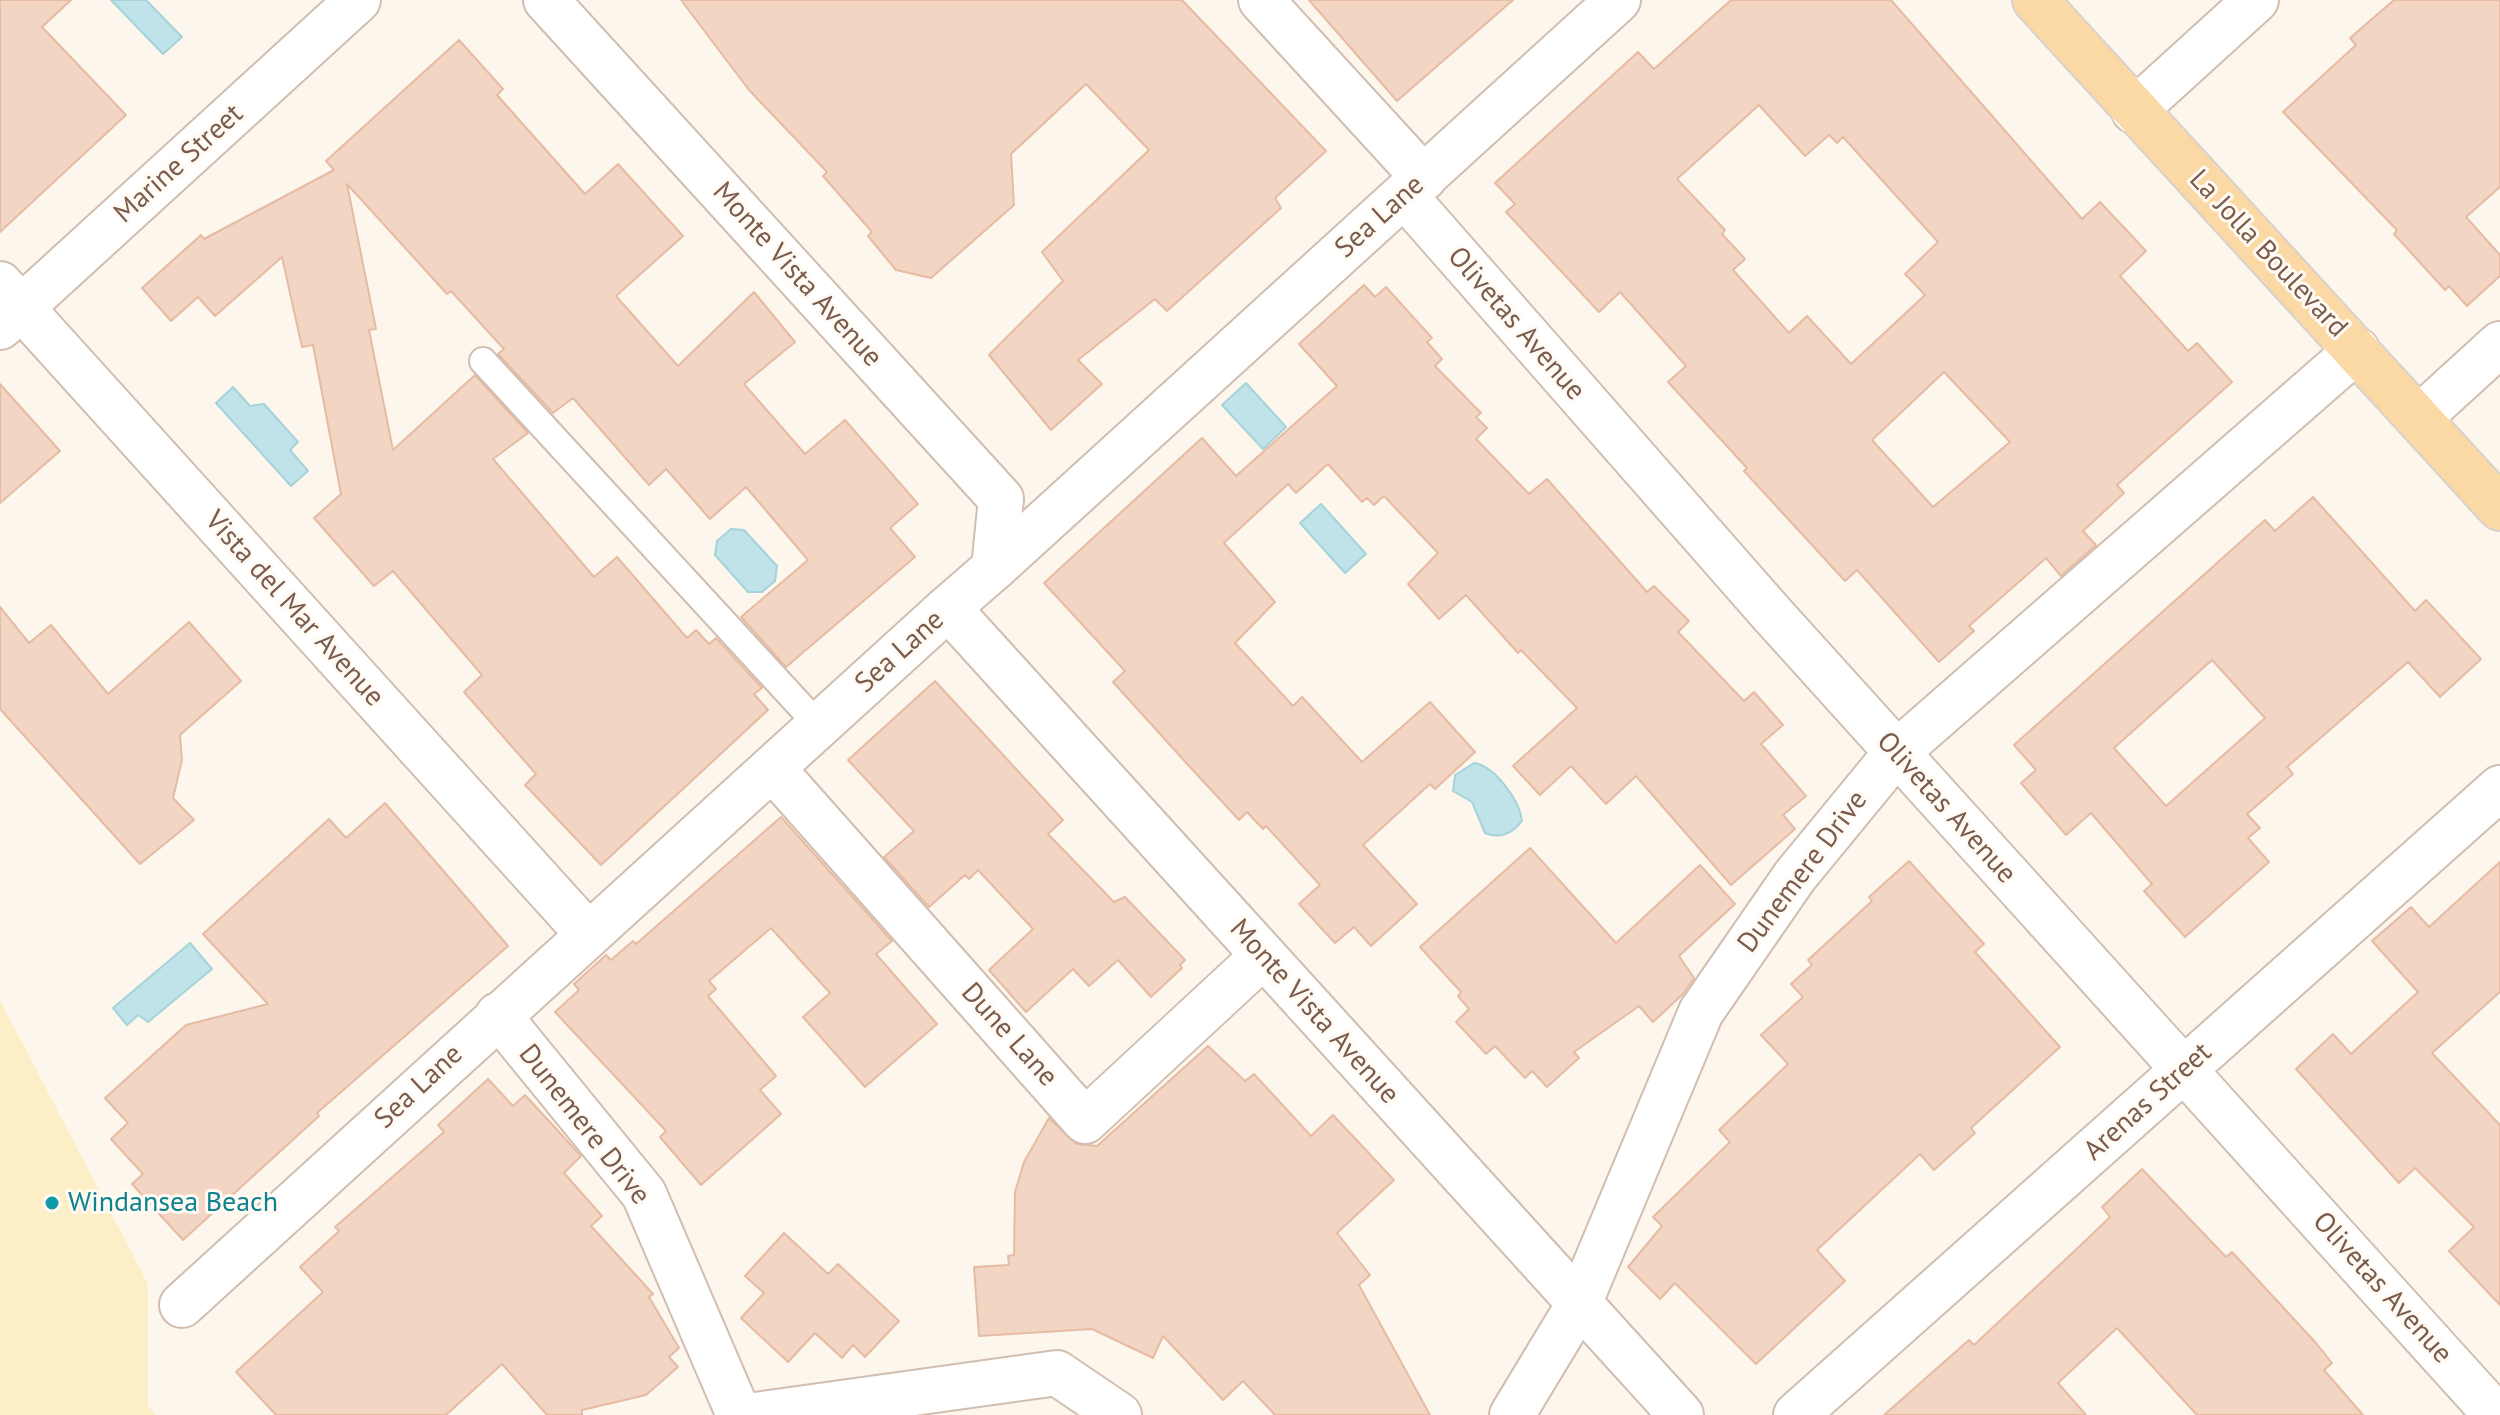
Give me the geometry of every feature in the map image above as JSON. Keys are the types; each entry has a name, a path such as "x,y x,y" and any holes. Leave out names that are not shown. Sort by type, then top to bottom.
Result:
{"main road":[{"name":"La Jolla Boulevard","path":"2035,0 2134,111 2420,417 2500,508"}],"street":[{"name":"Marine Street","path":"7,306 358,0"},
{"name":"Monte Vista Avenue","path":"546,0 1001,499 994,568"},
{"name":"Olivetas Avenue","path":"1261,0 1414,186 1896,753 2496,1415"},
{"name":"Sea Lane","path":"182,1305 1618,0"},
{"path":"2134,111 2256,0"},
{"name":"Vista del Mar Avenue","path":"7,306 588,934"},
{"path":"2420,417 2500,344"},
{"name":"Dunemere Drive","path":"1512,1415 1579,1304 1701,1012 1795,876 1896,753 2357,350"},
{"name":"Monte Vista Avenue","path":"948,608 1681,1415"},
{"name":"Dune Lane","path":"772,768 1085,1121 1263,956"},
{"name":"Arenas Street","path":"1796,1415 2500,788"},
{"name":"Dunemere Drive","path":"498,1015 644,1194 739,1415"},
{"path":"755,1415 1057,1373 1119,1415"}],"lane":[{"path":"483,361 819,726"}],"sand":[{"name":"Windansea Beach","path":"0,1000 148,1284 148,1405 155,1415 0,1415"}],"water":[{"path":"111,0 146,0 182,37 163,54"},
{"path":"1246,383 1286,427 1263,449 1222,405"},
{"path":"233,387 250,406 264,404 298,442 290,450 308,471 291,486 216,403"},
{"path":"1321,504 1366,554 1345,573 1300,523"},
{"path":"731,529 744,530 777,566 775,581 762,592 748,592 715,555 717,541"},
{"path":"1474,763 1498,777 1517,804 1522,821 1510,832 1501,835 1485,833 1472,802 1453,791 1455,775"},
{"path":"190,943 212,969 148,1022 138,1015 127,1025 113,1008"}],"building":[{"path":"0,0 71,0 42,27 126,115 0,232"},
{"path":"681,0 1182,0 1326,151 1275,198 1281,208 1167,311 1155,299 1078,360 1102,384 1051,430 989,355 1063,281 1042,252 1149,150 1086,84 1011,154 1014,205 931,278 896,270 868,236 872,232 823,176 827,172 749,90"},
{"path":"1309,0 1513,0 1397,101"},
{"path":"1731,0 1891,0 2082,219 2100,202 2146,251 2120,276 2188,351 2197,343 2232,382 2117,485 2124,493 2083,531 2096,545 2061,576 2046,558 1969,626 1974,631 1939,662 1857,570 1845,581 1744,471 1747,468 1668,382 1686,366 1620,292 1599,312 1506,212 1515,204 1495,183 1638,52 1654,69","holes":["1759,105 1805,156 1829,135 1837,143 1843,137 1938,242 1905,274 1925,295 1851,364 1807,316 1789,333 1733,270 1745,259 1722,234 1725,230 1677,179","1944,372 2010,442 1933,507 1872,440"]},
{"path":"2394,0 2500,0 2500,187 2466,217 2500,255 2500,276 2467,306 2449,286 2445,290 2394,234 2397,230 2283,112 2356,45 2350,38"},
{"path":"459,40 503,89 497,95 585,194 618,164 683,236 616,296 678,366 754,292 795,342 744,384 805,454 845,420 918,504 890,528 915,557 786,667 741,617 808,560 746,487 710,519 666,469 649,485 573,398 553,413 498,354 504,349 451,291 447,294 347,184 376,329 369,330 393,450 475,375 528,433 493,459 594,577 617,557 687,638 696,630 709,644 716,638 762,688 754,694 768,710 601,865 525,785 536,774 464,692 482,675 393,571 374,586 314,518 341,494 313,345 302,347 282,257 215,316 198,297 171,321 142,288 201,235 204,239 334,170 326,161"},
{"path":"1364,285 1375,297 1386,287 1432,338 1427,342 1442,359 1435,366 1481,413 1476,417 1487,428 1476,439 1529,494 1547,479 1647,592 1654,586 1689,621 1678,632 1744,701 1754,692 1783,725 1761,744 1806,796 1783,815 1795,829 1731,885 1636,776 1606,804 1571,766 1540,795 1513,766 1577,708 1521,650 1518,653 1466,595 1439,619 1408,584 1438,553 1384,496 1374,505 1367,498 1362,502 1328,464 1296,493 1288,484 1224,543 1275,602 1235,643 1293,706 1302,697 1362,762 1430,702 1475,752 1435,789 1430,784 1363,845 1417,904 1371,946 1354,927 1335,943 1299,904 1320,885 1266,826 1263,829 1247,812 1239,820 1189,766 1113,682 1125,671 1044,583 1202,438 1236,476 1337,386 1299,344"},
{"path":"0,384 60,451 0,503"},
{"path":"2313,497 2415,611 2426,600 2481,659 2440,697 2408,662 2287,767 2293,774 2247,814 2260,828 2248,838 2269,862 2185,937 2144,891 2152,884 2091,813 2066,835 2021,783 2036,770 2014,745 2265,520 2275,531","holes":["2212,660 2265,718 2166,806 2114,748"]},
{"path":"0,607 29,643 51,625 108,694 189,622 241,681 180,735 182,760 173,798 194,820 140,864 0,709"},
{"path":"935,681 1063,820 1048,834 1114,902 1125,897 1185,960 1180,965 1182,968 1151,997 1118,960 1089,986 1073,969 1026,1012 989,970 1033,929 978,870 969,879 965,875 929,907 884,857 914,831 848,760"},
{"path":"385,803 508,946 317,1113 319,1116 183,1240 132,1184 143,1174 111,1139 128,1123 105,1098 186,1025 268,1004 203,934 329,819 346,838"},
{"path":"781,817 892,941 876,954 937,1024 865,1087 803,1017 830,993 771,928 709,981 716,989 708,996 776,1076 760,1090 781,1114 701,1185 660,1137 666,1131 555,1012 579,990 574,984 606,955 611,960 633,941 636,944"},
{"path":"1530,848 1616,943 1700,865 1735,904 1679,956 1694,978 1683,994 1653,1022 1639,1006 1574,1052 1579,1058 1547,1087 1532,1071 1525,1078 1495,1046 1486,1054 1456,1022 1469,1009 1458,996 1461,992 1420,947"},
{"path":"1909,861 1984,944 1975,952 2060,1047 1971,1128 1975,1133 1934,1170 1920,1154 1817,1250 1845,1281 1756,1364 1675,1283 1660,1299 1628,1267 1662,1226 1653,1217 1730,1142 1719,1130 1788,1064 1761,1035 1803,997 1791,984 1812,965 1808,960 1872,901 1869,897"},
{"path":"2500,862 2500,992 2432,1053 2500,1125 2500,1305 2449,1251 2474,1227 2415,1168 2399,1183 2296,1069 2333,1034 2351,1054 2418,992 2372,941 2411,907 2429,927"},
{"path":"1208,1046 1245,1081 1254,1074 1311,1136 1333,1115 1394,1180 1337,1233 1370,1275 1359,1285 1430,1415 1275,1415 1243,1381 1223,1400 1163,1336 1153,1358 1092,1329 979,1336 974,1267 1009,1265 1008,1256 1014,1255 1015,1192 1024,1162 1049,1118 1077,1144 1097,1146"},
{"path":"488,1079 513,1106 525,1095 581,1156 564,1173 602,1216 591,1226 653,1294 649,1297 679,1348 669,1357 678,1367 646,1395 582,1410 582,1415 547,1415 502,1364 446,1415 276,1415 236,1372 323,1292 300,1267 339,1231 335,1227 444,1132 438,1125"},
{"path":"2142,1169 2226,1257 2232,1252 2316,1343 2332,1363 2324,1370 2363,1415 2197,1415 2117,1328 2058,1383 2086,1415 1884,1415 1969,1340 1974,1345 2082,1244 2110,1217 2102,1207"},
{"path":"784,1233 828,1274 838,1264 899,1321 865,1357 853,1345 842,1358 815,1333 788,1362 741,1318 764,1293 745,1276"}],"place":[{"name":"Windansea Beach","path":"52,1203"}]}
